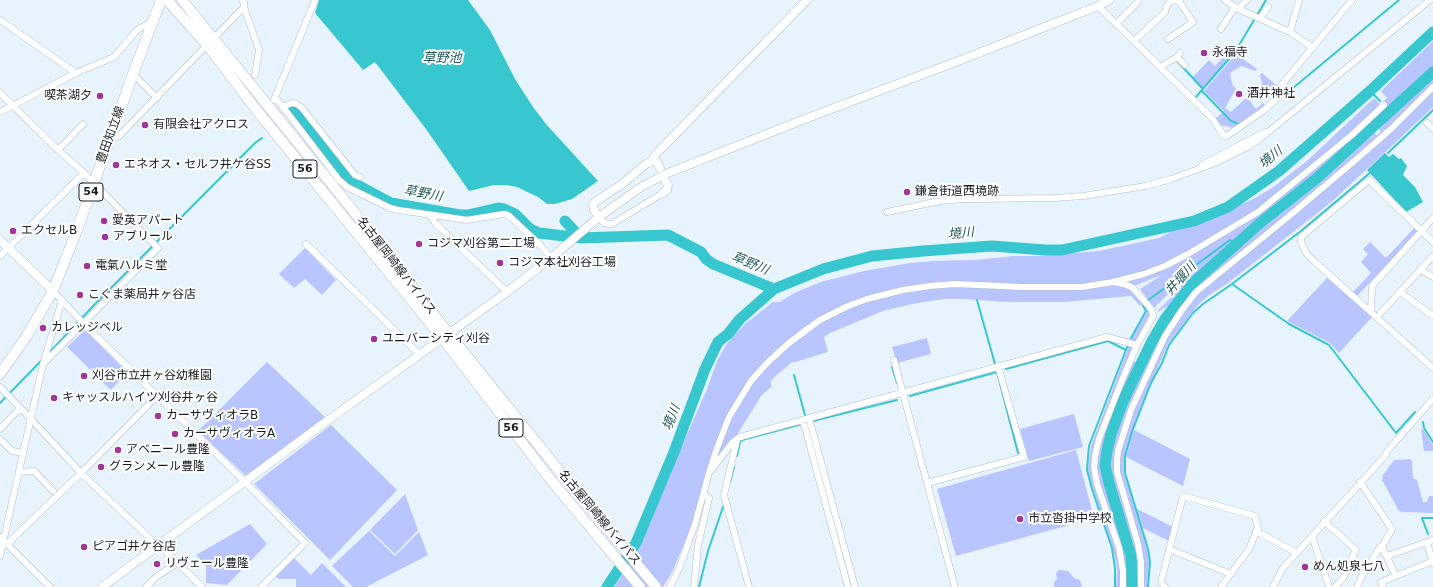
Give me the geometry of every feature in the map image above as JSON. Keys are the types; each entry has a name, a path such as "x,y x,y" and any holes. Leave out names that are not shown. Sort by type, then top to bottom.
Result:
{"main road":[{"name":"豊田知立線","path":"0,374 26,337 53,291 77,230 152,21 161,0"},
{"name":"名古屋岡崎線バイパス","path":"167,0 272,102 550,479 640,587"},
{"name":"名古屋岡崎線バイパス","path":"182,0 258,112 656,587"}],"street":[{"path":"242,0 259,50 255,75"},
{"path":"315,0 272,102 282,107 339,180 347,187 390,208 468,220 504,214 508,215 534,239 551,258"},
{"path":"660,168 655,160 656,154 807,0"},
{"path":"102,587 331,418 507,292 551,258 599,217 642,187 668,173 1098,6 1109,0"},
{"path":"1134,41 1165,12 1167,5 1171,2 1179,0 1193,22 1168,40"},
{"path":"1225,0 1236,8 1290,32 1313,48"},
{"path":"1220,29 1236,8 1247,0"},
{"path":"1290,32 1299,0"},
{"path":"1098,6 1212,118 1224,136 1228,135 1263,111 1281,91 1313,48 1352,0"},
{"path":"887,212 948,200 1083,196 1146,186 1215,163 1251,145 1430,0"},
{"path":"1116,24 1138,2"},
{"path":"111,136 118,137 244,7"},
{"path":"1260,18 1268,7"},
{"path":"0,20 76,73"},
{"path":"0,112 76,73 114,57 137,30 152,21"},
{"path":"1160,67 1179,55 1185,65"},
{"path":"133,74 157,98"},
{"path":"1141,587 1141,562 1138,544 1117,472 1117,461 1118,451 1131,410 1165,336 1196,292 1359,158 1391,129 1433,87"},
{"path":"0,93 58,150 84,173 158,248 43,364"},
{"path":"282,107 292,103 297,104 302,108 355,174 360,177"},
{"path":"670,587 688,546 709,473 729,416 751,381 768,362 789,343 820,320 848,306 884,295 930,286 966,284 1061,288 1082,287 1113,282 1144,274 1165,266 1258,212 1317,165 1384,105"},
{"path":"1427,123 1433,129"},
{"path":"58,150 83,124"},
{"path":"655,160 646,164 622,184 595,202 593,206 594,210 607,224 612,224 667,190 668,185 666,182"},
{"path":"0,256 84,173"},
{"path":"1433,242 1369,180 1302,237 1301,242 1306,253 1433,368"},
{"path":"429,215 436,224 507,292"},
{"path":"1371,312 1372,286 1433,218"},
{"path":"0,240 305,543 261,587"},
{"path":"306,244 420,355"},
{"path":"1377,317 1433,256"},
{"path":"1421,270 1433,277"},
{"path":"1113,282 1133,288 1152,310 1153,316 1137,346 1099,439 1095,462 1097,484 1119,548 1123,571 1123,587"},
{"path":"1400,292 1433,316"},
{"path":"0,556 43,364 62,300"},
{"path":"709,473 732,443 740,437 1106,337 1137,346"},
{"path":"894,360 955,587"},
{"path":"927,483 1024,457 998,366"},
{"path":"0,387 81,473 202,587"},
{"path":"4,540 81,473 157,396"},
{"path":"1273,587 1283,568 1384,457 1388,450 1416,417 1433,400"},
{"path":"0,429 20,408"},
{"path":"806,419 848,587"},
{"path":"806,419 855,587"},
{"path":"0,439 12,451 23,453"},
{"path":"737,440 724,495 749,587"},
{"path":"19,472 34,471 53,491"},
{"path":"1357,587 1362,576 1380,547 1382,547 1392,529 1360,482"},
{"path":"694,587 698,545 709,498 704,494"},
{"path":"1165,587 1161,582 1183,496 1255,516 1258,528 1249,549 1221,587"},
{"path":"1324,522 1356,550 1343,578 1335,587"},
{"path":"1256,531 1297,553"},
{"path":"1312,536 1329,587"},
{"path":"4,540 50,587"},
{"path":"1383,587 1380,582 1433,562 1430,541 1386,556"},
{"path":"1382,547 1396,576"},
{"path":"1169,549 1231,574"},
{"path":"146,587 156,577 177,563"}],"shaded area":[{"path":"1433,41 1433,68 1380,119 1370,120 1386,106 1383,102 1387,98 1381,91"},
{"path":"1228,52 1234,53 1203,88 1193,77 1209,60 1215,66"},
{"path":"1236,54 1257,69 1256,71 1241,66 1230,73 1232,84 1236,89 1225,108 1231,112 1247,97 1256,109 1263,103 1265,105 1233,128 1220,125 1215,119 1224,111 1204,91"},
{"path":"1262,73 1278,87 1276,89 1279,92 1272,99 1263,88 1260,74"},
{"path":"1433,74 1433,85 1423,96 1356,158 1195,292 1163,336 1116,455 1137,545 1140,587 1134,587 1134,560 1113,484 1110,469 1111,451 1126,404 1167,319 1187,294 1245,239 1368,137 1370,138 1374,133 1377,135 1381,132 1379,129 1383,124 1382,122"},
{"path":"1433,89 1433,107 1329,204 1228,283 1208,296 1198,305 1168,344 1138,414 1124,458 1124,472 1147,549 1149,562 1147,587 1143,587 1143,577 1119,473 1119,453 1129,421 1160,348 1195,295"},
{"path":"1374,98 1381,105 1347,138 1261,209 1202,244 1164,264 1122,279 1079,285 986,284 892,290 813,322 801,329 770,357 741,393 685,542 673,570 663,587 614,587 634,557 647,530 707,389 717,361 726,345 734,335 746,323 773,302 780,302 794,293 821,282 864,271 910,263 975,260 1013,256 1041,256 1099,251 1159,238 1175,229 1183,229 1229,210 1272,188 1307,161"},
{"path":"1366,124 1368,125 1364,132 1365,134 1281,205 1259,220 1201,270 1168,306 1158,312 1158,310 1181,288 1181,285 1178,284 1154,308 1140,289 1162,275 1134,286 1120,282 1203,248 1264,211 1349,141"},
{"path":"1415,227 1419,231 1357,296 1353,292 1371,273 1361,262 1368,254 1363,249 1370,242 1386,258"},
{"path":"305,248 336,280 322,295 305,279 294,288 279,274"},
{"path":"1327,278 1372,317 1339,353 1330,343 1287,321"},
{"path":"1112,285 1128,287 1152,312 1135,343 1110,335 1131,339 1147,312 1143,304 1140,306 1131,296 1064,302 1006,302 943,299 883,311 830,333 824,337 828,352 792,362 771,380 771,387 761,396 737,435 713,466 731,417 752,383 768,364 790,344 832,316 862,303 903,292 955,286"},
{"path":"85,330 127,372 111,390 67,347"},
{"path":"927,338 931,354 897,363 892,347"},
{"path":"1129,345 1133,346 1134,348 1112,402 1093,467 1120,559 1121,587 1116,587 1117,568 1113,548 1088,470 1091,446"},
{"path":"1132,361 1139,362 1120,402 1105,442 1102,464 1106,487 1129,554 1130,587 1124,587 1125,572 1096,468 1099,443"},
{"path":"267,362 325,417 246,476 198,431"},
{"path":"1074,414 1083,447 1029,461 1020,429"},
{"path":"331,425 397,490 330,560 254,484"},
{"path":"1421,429 1424,430 1433,445 1433,451 1424,451"},
{"path":"1134,430 1190,459 1183,486 1126,457"},
{"path":"1076,450 1092,510 1064,518 1066,526 956,556 937,489"},
{"path":"1410,459 1412,461 1413,478 1417,480 1423,502 1427,502 1429,496 1433,496 1433,513 1399,511 1382,480 1383,475 1394,460"},
{"path":"405,494 418,530 395,554 370,530"},
{"path":"1137,509 1173,527 1169,541 1143,528"},
{"path":"250,524 267,544 227,585 206,583 206,566 196,555"},
{"path":"369,531 395,556 419,532 428,555 366,587 353,587 332,566"},
{"path":"294,558 311,575 322,563 346,587 296,587 296,579 279,579 275,576"},
{"path":"1059,570 1068,571 1074,578 1080,580 1082,587 1054,587 1054,582 1057,579 1056,573"}],"water":[{"name":"草野池","path":"319,0 468,0 490,30 515,79 533,107 546,124 598,181 572,199 555,204 547,204 538,197 517,187 506,185 494,185 469,191 426,129 375,62 363,70 315,13"},
{"path":"1385,153 1389,157 1393,154 1399,159 1401,158 1407,166 1403,175 1415,187 1423,202 1406,212 1367,170"}],"waterway":[{"path":"1195,98 1235,52 1266,0"},
{"path":"1284,91 1287,93 1399,0"},
{"name":"境川","path":"607,587 636,543 674,452 705,369 718,342 728,334 740,319 774,289 823,269 872,256 992,246 1062,250 1194,221 1228,207 1279,171 1370,91 1433,32"},
{"path":"1178,62 1203,89"},
{"name":"井堰川","path":"1132,587 1131,556 1105,465 1111,434 1123,401 1152,341 1165,319 1194,282 1260,223 1317,178 1433,72"},
{"path":"1202,91 1231,121 1239,124"},
{"path":"1370,91 1380,101"},
{"path":"1388,153 1433,110"},
{"name":"草野川","path":"291,111 296,111 301,117 303,123 350,181 391,203 460,215 468,215 498,208 504,209 515,214 530,229 539,233 581,238 668,235 701,252 706,259 713,264 774,289"},
{"path":"48,354 96,303 255,143 262,138"},
{"path":"1148,587 1150,562 1148,549 1125,473 1125,456 1133,429 1151,383 1162,363 1169,345 1193,313 1203,304 1232,284 1301,231 1371,172"},
{"name":"草野川","path":"565,221 581,238"},
{"path":"1147,301 1230,240 1236,244"},
{"path":"1232,284 1289,324 1329,345 1396,433 1415,412"},
{"path":"977,300 995,364"},
{"path":"1131,338 1146,311 1143,306 1144,305"},
{"path":"1006,369 1108,341 1126,350"},
{"path":"1115,587 1115,568 1112,548 1087,470 1089,446 1127,347"},
{"path":"0,403 42,360"},
{"path":"892,367 897,383"},
{"path":"910,396 997,372 1018,453"},
{"path":"794,375 805,415"},
{"path":"813,421 897,400"},
{"path":"1423,422 1424,428 1433,442"},
{"path":"737,456 740,442 742,440 802,424"},
{"path":"730,482 734,467"},
{"path":"699,587 708,551 723,507"},
{"path":"1428,534 1422,518 1433,518"}],"place":[{"name":"永福寺","path":"1204,53"},
{"name":"酒井神社","path":"1239,94"},
{"name":"喫茶湖夕","path":"100,96"},
{"name":"有限会社アクロス","path":"145,125"},
{"name":"エネオス・セルフ井ケ谷SS","path":"116,165"},
{"name":"鎌倉街道西境跡","path":"907,192"},
{"name":"愛英アパート","path":"104,221"},
{"name":"エクセルB","path":"13,231"},
{"name":"アブリール","path":"105,237"},
{"name":"コジマ刈谷第二工場","path":"419,244"},
{"name":"コジマ本社刈谷工場","path":"500,263"},
{"name":"電氣ハルミ堂","path":"87,266"},
{"name":"こぐま薬局井ヶ谷店","path":"80,295"},
{"name":"カレッジベル","path":"43,328"},
{"name":"ユニバーシティ刈谷","path":"374,339"},
{"name":"刈谷市立井ヶ谷幼稚園","path":"84,376"},
{"name":"キャッスルハイツ刈谷井ヶ谷","path":"54,398"},
{"name":"カーサヴィオラB","path":"158,416"},
{"name":"カーサヴィオラA","path":"175,434"},
{"name":"アベニール豊隆","path":"118,450"},
{"name":"グランメール豊隆","path":"101,467"},
{"name":"市立沓掛中学校","path":"1020,519"},
{"name":"ピアゴ井ケ谷店","path":"84,547"},
{"name":"リヴェール豊隆","path":"157,564"},
{"name":"めん処泉七八","path":"1305,567"}]}
